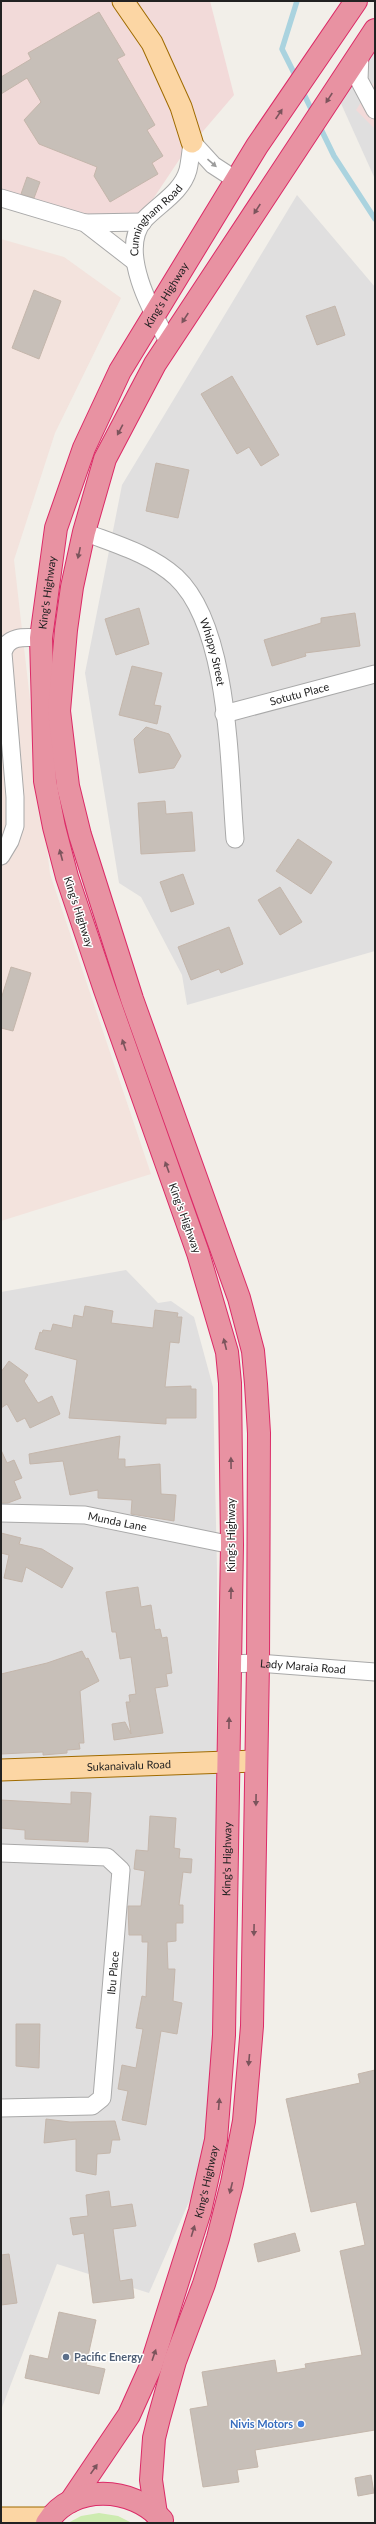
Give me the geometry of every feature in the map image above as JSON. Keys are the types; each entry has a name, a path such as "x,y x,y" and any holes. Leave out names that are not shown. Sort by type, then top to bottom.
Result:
{"highway":[{"name":"King's Highway","path":"72,2501 129,2415 141,2390 161,2336 200,2211 216,2140 224,2035 232,1545 230,1383 227,1352 198,1253 97,968 67,877 54,827 44,781 41,638 58,521 84,448 120,371 153,314 256,146 356,1"},
{"name":"King's Highway","path":"160,2518 151,2480 154,2438 174,2361 204,2284 218,2238 232,2183 244,2121 252,2026 258,1663 259,1433 254,1351 236,1291 132,999 80,835 64,769 59,711 63,660 72,587 84,532 105,459 155,364 375,30"},
{"path":"48,2521 72,2501 93,2494 116,2494 138,2500 160,2518"}],"main road":[{"name":"Cunningham Road","path":"123,1 152,43 181,107 192,142"},
{"name":"Sukanaivalu Road","path":"1,1770 256,1761"},
{"path":"1,2518 48,2521"}],"street":[{"path":"355,59 359,80 375,110"},
{"name":"Cunningham Road","path":"192,142 213,165 236,180"},
{"name":"Cunningham Road","path":"169,343 153,314 134,261 136,240 143,222 177,189 188,171 192,142"},
{"path":"1,198 85,223 143,222"},
{"path":"85,223 134,261"},
{"name":"Whippy Street","path":"84,532 138,552 176,577 196,602 213,643 224,714 235,839"},
{"path":"1,856 10,841 15,826 15,797 3,653 6,644 15,638 41,638"},
{"name":"Sotutu Place","path":"224,714 375,674"},
{"name":"Munda Lane","path":"1,1513 85,1515 232,1545"},
{"name":"Lady Maraia Road","path":"230,1664 258,1663 375,1672"},
{"name":"Ibu Place","path":"1,1853 107,1857 121,1870 102,2098 92,2106 1,2108"}],"shaded area":[{"path":"1,1 210,1 234,95 181,157 143,214 90,218 1,190"},
{"path":"375,43 375,179 339,99"},
{"path":"375,81 375,129 356,110"},
{"path":"297,195 375,287 375,951 187,1005 182,975 141,897 119,883 85,673 122,485"},
{"path":"1,239 64,257 121,298 55,433 14,560 50,874 151,1174 1,1221"},
{"path":"126,1270 158,1303 171,1301 194,1317 213,1387 217,1569 216,2140 149,2293 57,2264 1,2410 1,1292"}],"green space":[{"path":"99,2513 118,2516 132,2523 68,2523 81,2516"}],"building":[{"path":"99,12 125,55 117,59 155,125 147,130 163,156 152,163 158,174 110,202 94,176 97,167 39,144 24,120 41,102 27,78 1,94 1,77 31,59 28,53"},
{"path":"27,177 40,182 34,198 21,194"},
{"path":"34,290 61,301 39,359 12,348"},
{"path":"335,306 345,335 317,345 306,316"},
{"path":"232,376 279,455 261,466 249,447 237,454 201,394"},
{"path":"156,463 189,470 178,518 146,511"},
{"path":"139,608 149,644 116,655 105,619"},
{"path":"355,613 360,646 305,653 306,656 272,666 264,640 321,623 321,618"},
{"path":"132,666 162,673 154,705 161,706 157,724 119,715"},
{"path":"146,727 169,734 181,756 174,768 139,773 134,739"},
{"path":"165,801 166,814 192,812 195,851 141,854 138,803"},
{"path":"298,839 332,862 311,894 276,871"},
{"path":"183,874 194,904 171,912 160,882"},
{"path":"280,887 302,922 280,935 258,900"},
{"path":"229,927 243,964 221,973 219,969 191,980 178,947"},
{"path":"11,967 31,973 13,1031 1,1028 1,999"},
{"path":"85,1306 113,1311 111,1323 153,1328 155,1310 178,1313 177,1317 182,1317 179,1343 170,1342 165,1387 191,1386 191,1389 196,1389 196,1418 166,1418 166,1424 69,1418 77,1360 35,1349 40,1332 42,1333 43,1330 51,1331 53,1324 72,1328 74,1315 83,1317"},
{"path":"9,1361 28,1375 24,1381 38,1403 52,1396 60,1414 30,1428 25,1418 17,1422 7,1404 1,1408 1,1372"},
{"path":"120,1436 118,1459 125,1459 125,1467 160,1464 161,1494 176,1495 174,1521 131,1514 132,1500 98,1498 98,1490 70,1495 63,1461 30,1464 29,1454"},
{"path":"1,1450 7,1463 14,1460 22,1478 14,1481 21,1498 8,1503 1,1503"},
{"path":"1,1533 21,1538 19,1544 42,1549 73,1568 62,1588 26,1567 22,1582 4,1578 9,1555 1,1553"},
{"path":"138,1587 141,1607 151,1605 155,1630 160,1629 162,1638 167,1637 172,1673 166,1674 168,1686 155,1688 163,1733 114,1740 112,1724 125,1722 131,1734 126,1702 130,1702 129,1695 136,1694 131,1657 120,1659 116,1632 112,1632 106,1592"},
{"path":"82,1651 86,1659 88,1658 99,1681 80,1691 84,1743 79,1743 80,1749 67,1750 67,1753 43,1755 43,1752 1,1754 1,1674 47,1663"},
{"path":"71,1792 91,1793 88,1842 25,1839 25,1830 1,1828 1,1800 71,1804"},
{"path":"150,1816 176,1818 174,1848 180,1849 179,1858 192,1859 191,1873 183,1872 179,1905 183,1905 183,1923 176,1923 176,1941 167,1942 168,1969 175,1969 173,2001 182,2003 177,2034 161,2031 146,2125 122,2120 128,2091 118,2089 122,2065 136,2068 143,2029 136,2028 142,1996 146,1997 148,1942 142,1942 142,1935 129,1935 128,1906 141,1906 145,1871 134,1869 136,1850 148,1851"},
{"path":"16,2024 40,2024 39,2068 16,2066"},
{"path":"375,2070 375,2430 255,2450 258,2467 237,2470 239,2482 203,2487 190,2409 208,2406 202,2372 275,2360 277,2373 306,2368 305,2364 362,2355 340,2251 365,2245 356,2202 311,2212 286,2099 360,2083 358,2074"},
{"path":"46,2119 70,2122 115,2121 120,2140 112,2140 110,2153 97,2154 96,2175 76,2171 76,2139 44,2143"},
{"path":"109,2191 111,2207 132,2204 136,2226 113,2229 120,2281 132,2279 134,2298 93,2303 84,2233 73,2235 70,2218 88,2216 86,2195"},
{"path":"295,2233 300,2251 258,2262 254,2244"},
{"path":"9,2254 17,2303 1,2305 1,2255"},
{"path":"59,2312 96,2320 86,2365 105,2369 99,2394 25,2378 30,2355 48,2359"},
{"path":"371,2475 374,2493 358,2496 355,2478"}],"waterway":[{"path":"297,1 282,49 297,79"},
{"path":"302,90 313,113"},
{"path":"319,125 334,156 375,219"}],"place":[{"name":"Pacific Energy","path":"66,2357"},
{"name":"Nivis Motors","path":"301,2424"}]}
